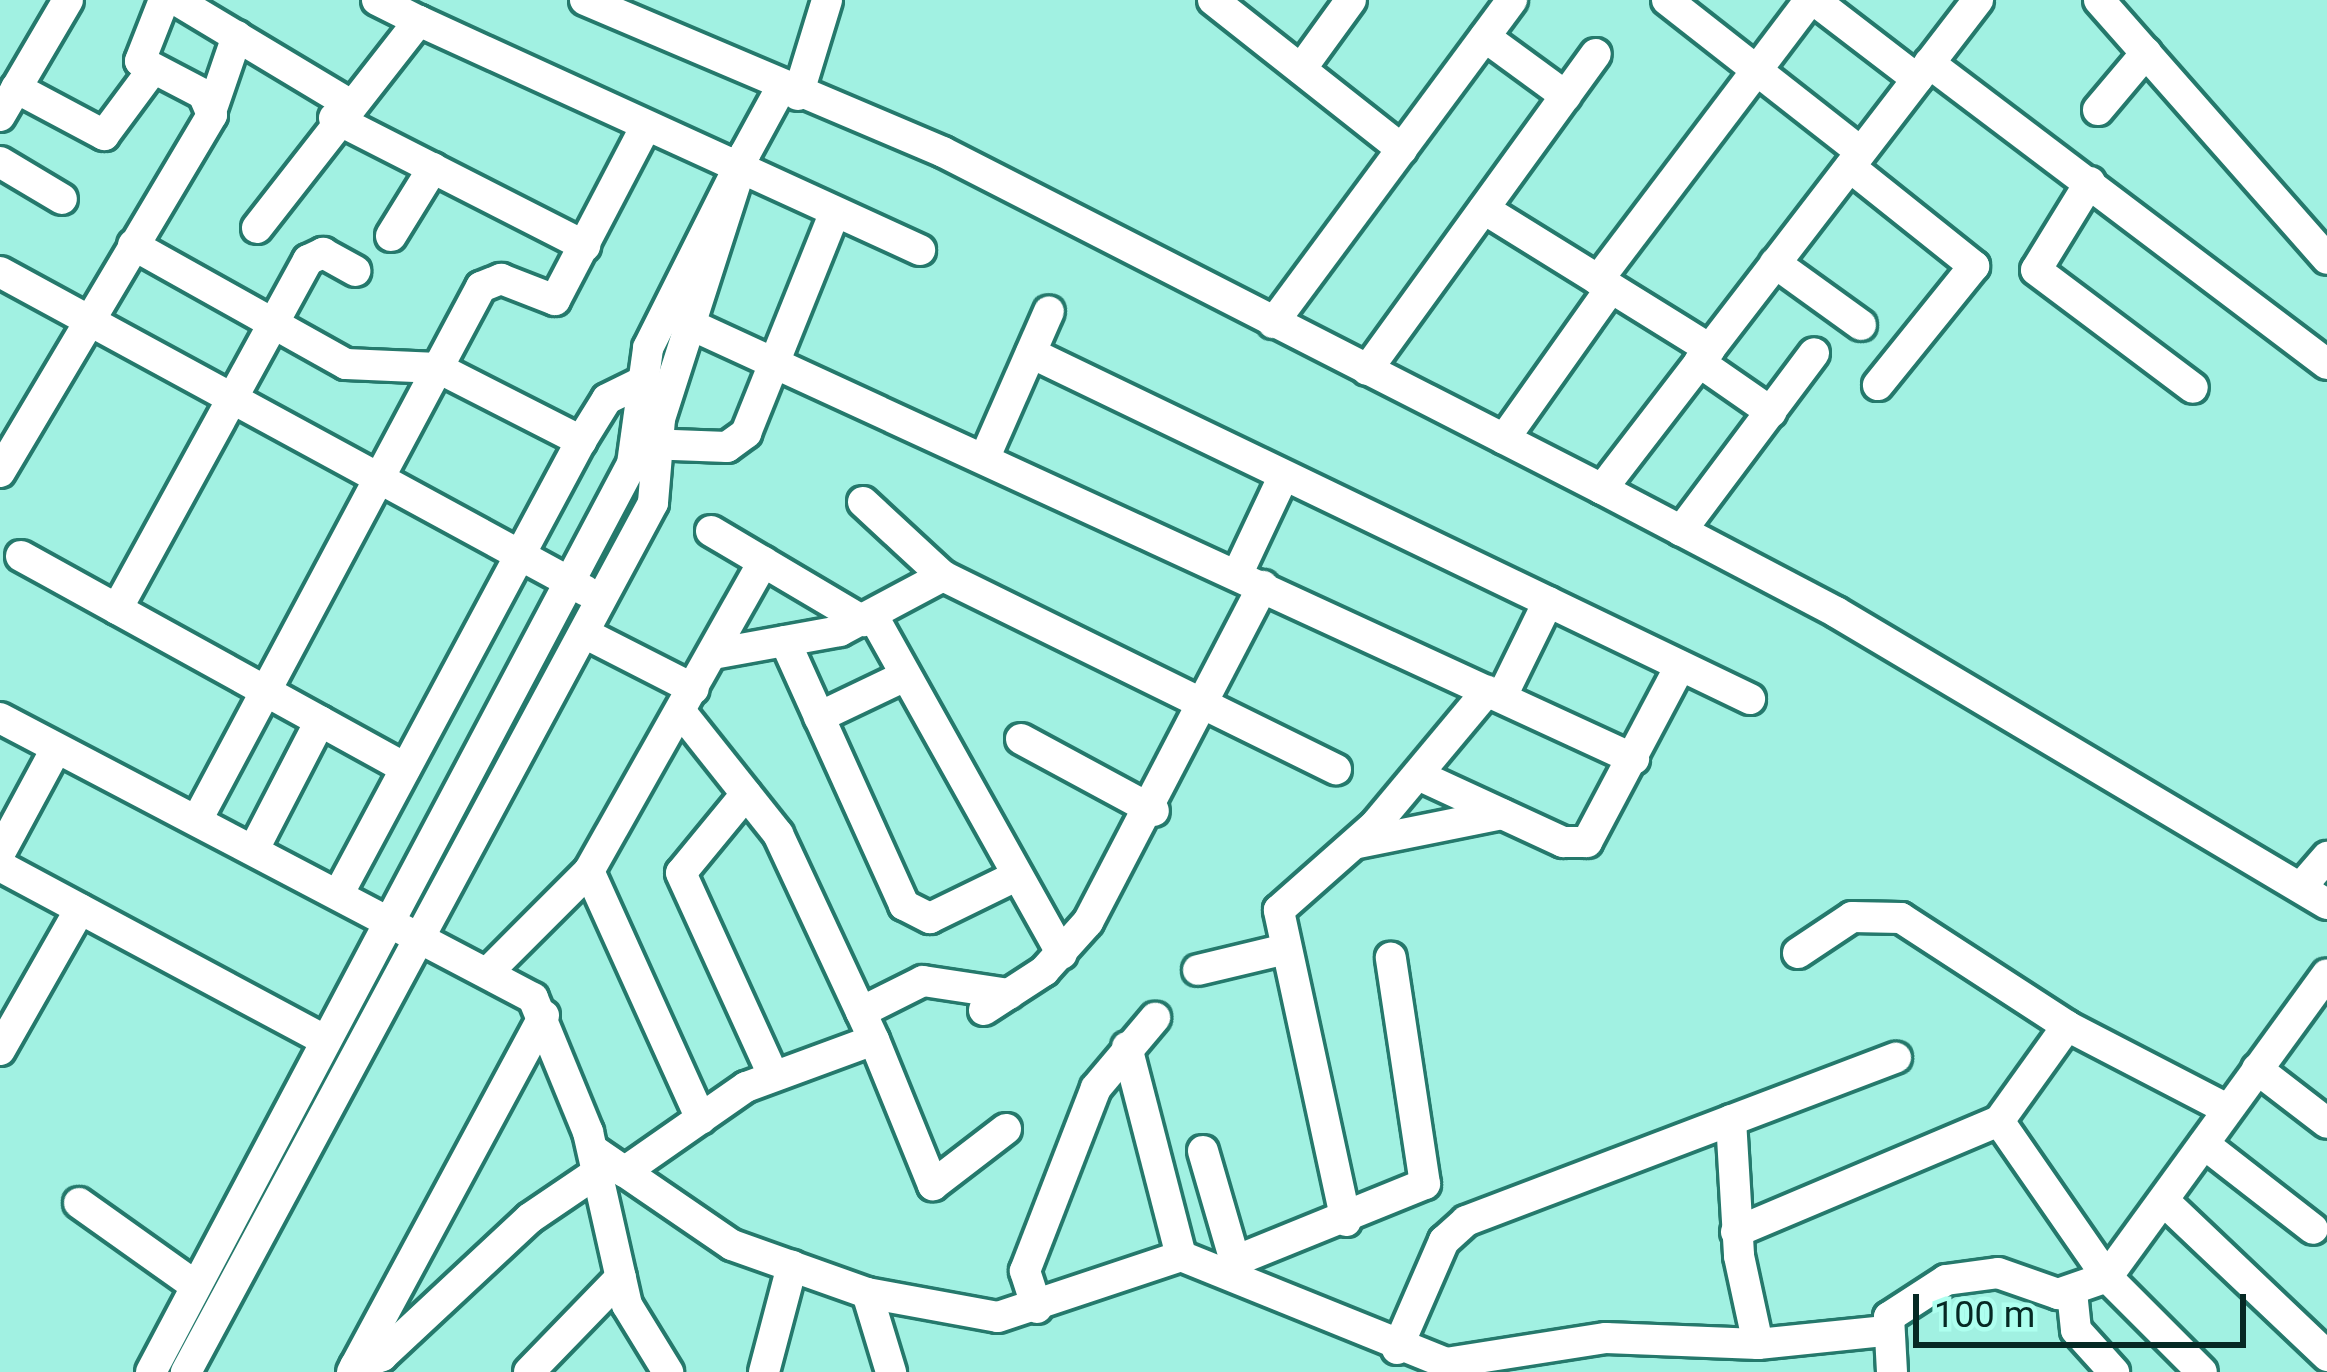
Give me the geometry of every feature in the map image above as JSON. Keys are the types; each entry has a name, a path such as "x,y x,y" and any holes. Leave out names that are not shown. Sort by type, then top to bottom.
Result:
{"street":[{"path":"0,116 68,0"},
{"path":"164,0 138,54 153,69 213,106"},
{"path":"176,0 434,168 584,246"},
{"path":"377,0 645,128 920,250"},
{"path":"585,0 789,92 943,152 1602,489 2314,896 2327,857"},
{"path":"339,892 581,441 608,399 638,385 675,318 738,166 789,92 827,0"},
{"path":"1213,0 1402,149"},
{"path":"1300,69 1351,0"},
{"path":"1273,322 1512,0"},
{"path":"1666,0 1759,68 1974,266 1878,386"},
{"path":"1504,440 1605,284 1812,0 2090,182 2327,364"},
{"path":"1602,489 1978,0"},
{"path":"2099,0 2327,259"},
{"path":"256,228 340,110 419,20"},
{"path":"1,468 213,106 237,37"},
{"path":"1485,37 1566,96"},
{"path":"2098,110 2146,52"},
{"path":"1367,370 1596,54"},
{"path":"16,88 104,135 153,69"},
{"path":"197,820 487,280 548,303 584,246 645,128"},
{"path":"0,162 62,199"},
{"path":"391,236 434,168"},
{"path":"2090,182 2036,270 2193,388"},
{"path":"1484,209 1605,284 1705,356 1771,412"},
{"path":"649,445 739,441 834,214"},
{"path":"134,245 346,364 438,368 581,441"},
{"path":"117,609 230,399 315,254 355,271"},
{"path":"1775,263 1861,325"},
{"path":"0,272 602,598"},
{"path":"985,457 1049,311"},
{"path":"675,318 776,360 1634,760"},
{"path":"174,1369 202,1275 388,918 649,445 675,318"},
{"path":"1030,353 1750,699"},
{"path":"1682,531 1814,353"},
{"path":"174,1369 236,1280 653,503 638,385"},
{"path":"353,1369 382,1356 530,1218 605,1164 700,1119 867,1026 923,982 996,1002 1062,955 1154,812 1206,705 1284,475"},
{"path":"863,502 943,576 1336,769"},
{"path":"711,531 868,619 905,676 1012,878 1062,955"},
{"path":"21,556 405,768"},
{"path":"489,971 589,871 764,562"},
{"path":"712,654 868,619 943,576"},
{"path":"1346,1221 1286,949 1282,902 1358,843 1494,693 1548,602"},
{"path":"584,633 687,701 790,855 933,1185 1006,1129"},
{"path":"785,641 911,912 931,918 1012,878"},
{"path":"1418,775 1502,814 1587,842 1681,666"},
{"path":"819,717 905,676"},
{"path":"0,718 489,971 544,1016 605,1164 621,1277 668,1372"},
{"path":"254,849 320,721"},
{"path":"1021,739 1154,812"},
{"path":"0,853 56,749"},
{"path":"746,794 680,873 773,1075"},
{"path":"1358,843 1502,814"},
{"path":"0,866 324,1040"},
{"path":"589,871 700,1119"},
{"path":"0,1050 80,909"},
{"path":"1798,953 1852,917 1884,913 2067,1026 2227,1109"},
{"path":"1198,970 1286,949"},
{"path":"1237,1269 1425,1184 1390,958"},
{"path":"1892,1372 1883,1330 1899,1304 1966,1273 2072,1292 2108,1277 2327,974"},
{"path":"341,1009 373,1026"},
{"path":"353,1369 544,1016"},
{"path":"1037,1308 1028,1261 1096,1088 1155,1018"},
{"path":"1736,1232 2000,1120 2067,1026"},
{"path":"1127,1047 1181,1256"},
{"path":"2272,1048 2327,1123"},
{"path":"1406,1359 1454,1228 1896,1058"},
{"path":"1731,1120 1736,1232 1758,1344"},
{"path":"2000,1120 2108,1277 2202,1372"},
{"path":"2204,1144 2313,1229"},
{"path":"1203,1151 1237,1269"},
{"path":"605,1164 707,1233 867,1293 998,1317 1037,1308 1181,1256 1237,1269 1406,1359 1468,1362 1628,1337 1758,1344 1883,1330"},
{"path":"252,1178 282,1194"},
{"path":"2165,1202 2327,1356"},
{"path":"79,1203 202,1275 236,1280"},
{"path":"764,1372 792,1266"},
{"path":"529,1372 621,1277"},
{"path":"2072,1292 2075,1330 2114,1372"},
{"path":"867,1293 891,1372"}]}
